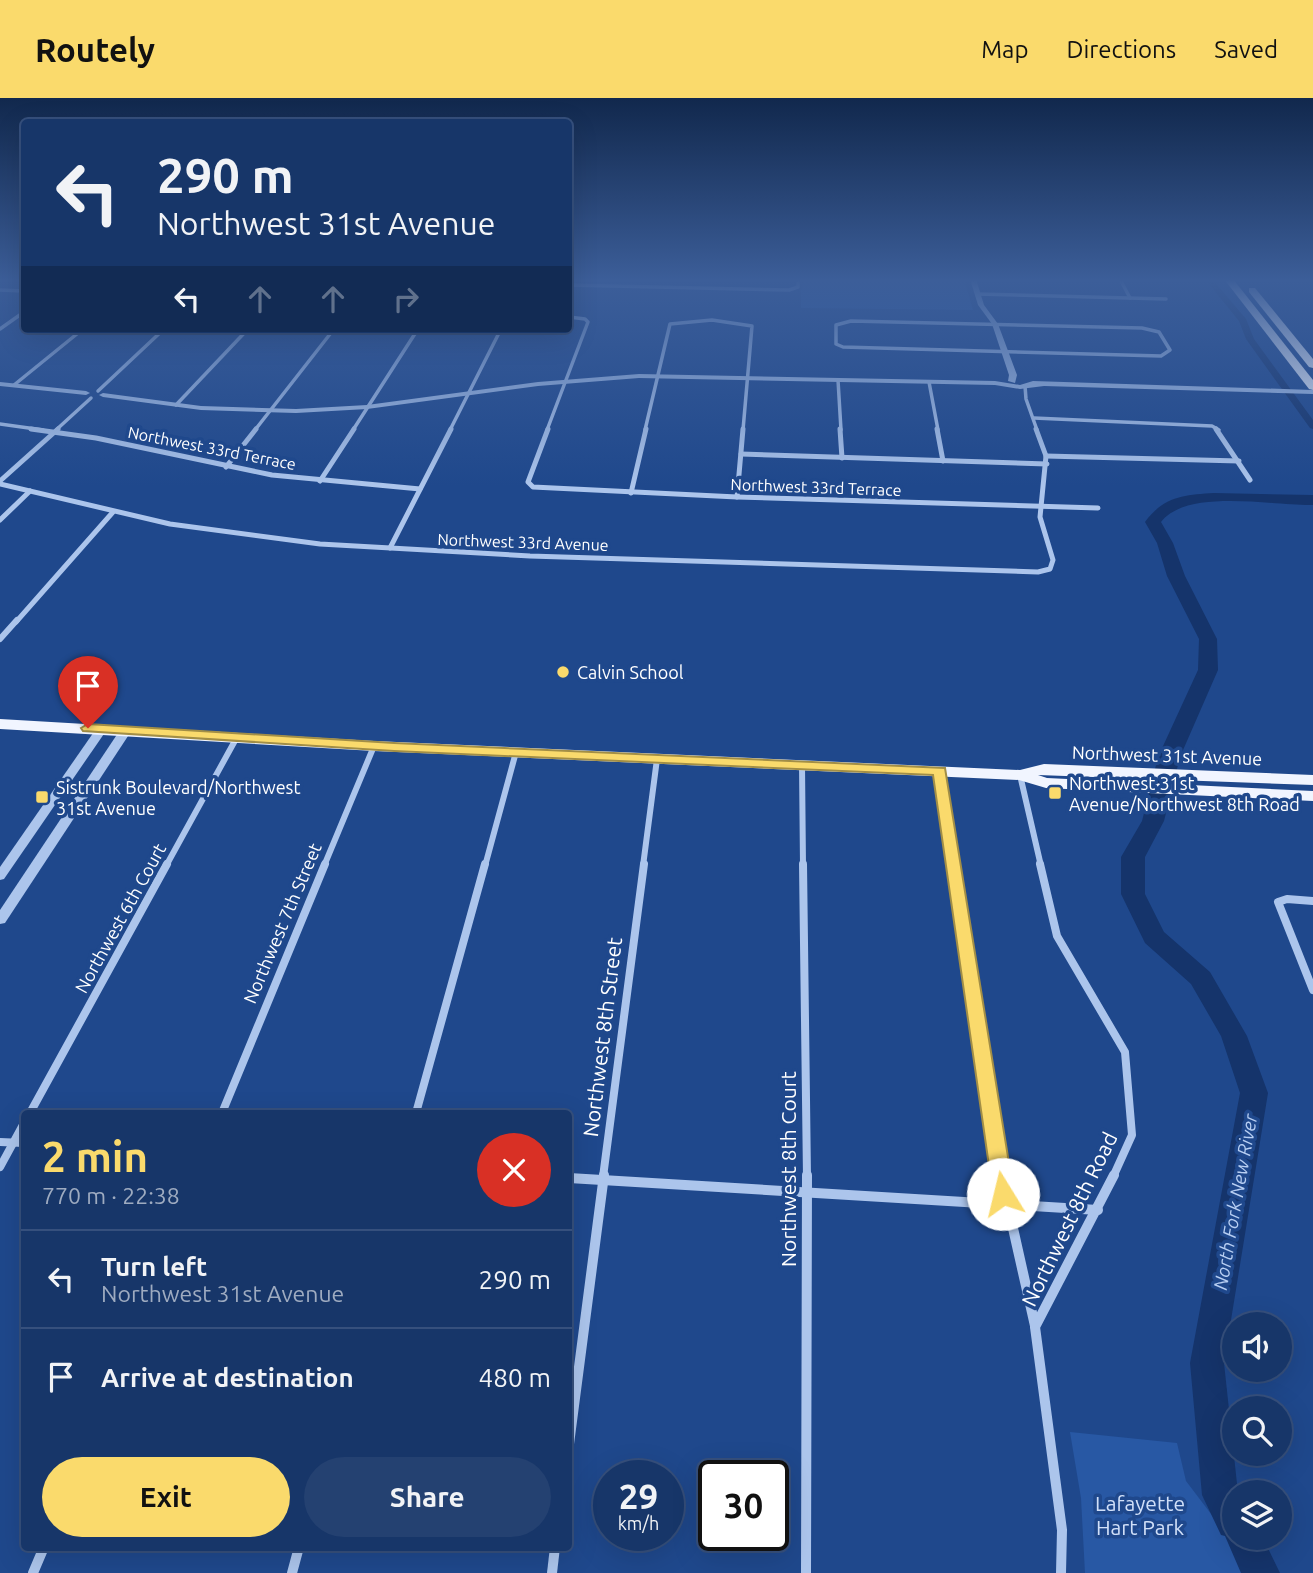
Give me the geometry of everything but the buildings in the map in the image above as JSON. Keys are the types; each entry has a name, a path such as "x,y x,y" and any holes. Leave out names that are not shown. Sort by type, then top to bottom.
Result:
{"main road":[{"path":"1282,348 1313,387"},
{"path":"1299,348 1313,365"},
{"name":"Northwest 31st Avenue","path":"0,724 374,746 1020,775 1046,783 1130,780 1312,785"},
{"name":"Northwest 31st Avenue","path":"1206,784 1279,794 1312,785"}],"street":[{"path":"14,385 60,348"},
{"path":"101,393 145,348"},
{"path":"176,405 229,348"},
{"path":"226,467 319,348"},
{"path":"320,481 406,348"},
{"path":"390,548 492,348"},
{"path":"567,380 579,348"},
{"path":"631,493 664,348"},
{"path":"737,497 750,348"},
{"path":"870,348 1168,354 1168,348"},
{"path":"1003,348 1012,381 1026,399 1046,456 1040,506"},
{"path":"0,384 88,395 101,393 176,405 269,411 367,407 567,380 658,375 929,382 1012,381 1025,384 1313,392"},
{"name":"Northwest 33rd Terrace","path":"567,380 528,482 533,487 737,497 1098,508"},
{"path":"838,380 842,458"},
{"path":"1012,381 1025,384"},
{"path":"929,382 943,461"},
{"path":"1025,384 1026,399"},
{"path":"0,482 55,431 88,395"},
{"path":"1034,418 1200,423 1212,426 1219,430 1250,480"},
{"name":"Northwest 33rd Terrace","path":"0,424 55,431 226,467 320,481 420,489"},
{"path":"741,454 1047,464"},
{"path":"1046,456 1239,461"},
{"name":"Northwest 33rd Avenue","path":"0,482 113,512 225,533 320,544 543,556 1038,572 1050,569 1053,560 1040,517 1040,506"},
{"path":"0,520 30,491"},
{"path":"0,639 113,512"},
{"path":"0,876 102,729"},
{"path":"0,920 126,730"},
{"name":"Northwest 6th Court","path":"32,1110 237,737"},
{"name":"Northwest 7th Street","path":"223,1110 374,746"},
{"path":"417,1110 516,752"},
{"name":"Northwest 8th Street","path":"572,1421 657,759"},
{"name":"Northwest 8th Court","path":"802,765 807,1194 806,1573"},
{"path":"940,771 1004,1203 1035,1327"},
{"name":"Northwest 8th Road","path":"1020,775 1057,936 1125,1052 1132,1135 1098,1210 1035,1327 1062,1530 1061,1573"},
{"path":"1313,901 1287,899 1278,902 1313,990"},
{"path":"0,1167 21,1129"},
{"path":"0,1142 21,1143"},
{"path":"572,1178 1098,1210"},
{"path":"33,1573 42,1551"},
{"path":"292,1573 298,1551"},
{"path":"552,1573 555,1551"}],"green space":[{"name":"Lafayette Hart Park","path":"1070,1432 1177,1443 1186,1481 1222,1528 1222,1550 1234,1550 1244,1573 1085,1573 1081,1498"}],"waterway":[{"path":"1256,348 1313,426"},
{"name":"North Fork New River","path":"1222,1499 1207,1363 1254,1093 1234,1036 1201,978 1154,937 1133,894 1133,857 1153,821 1169,757 1208,670 1208,639 1176,576 1165,543 1153,522 1164,509 1177,502 1194,499 1313,500"},
{"name":"North Fork New River","path":"1249,1550 1261,1573"}],"place":[{"name":"Calvin School","path":"563,672"},
{"name":"Northwest 31st Avenue/Northwest 8th Road","path":"1055,793"},
{"name":"Sistrunk Boulevard/Northwest 31st Avenue","path":"42,797"}],"route":[{"path":"88,728 394,747 940,771 1003,1194"}]}
